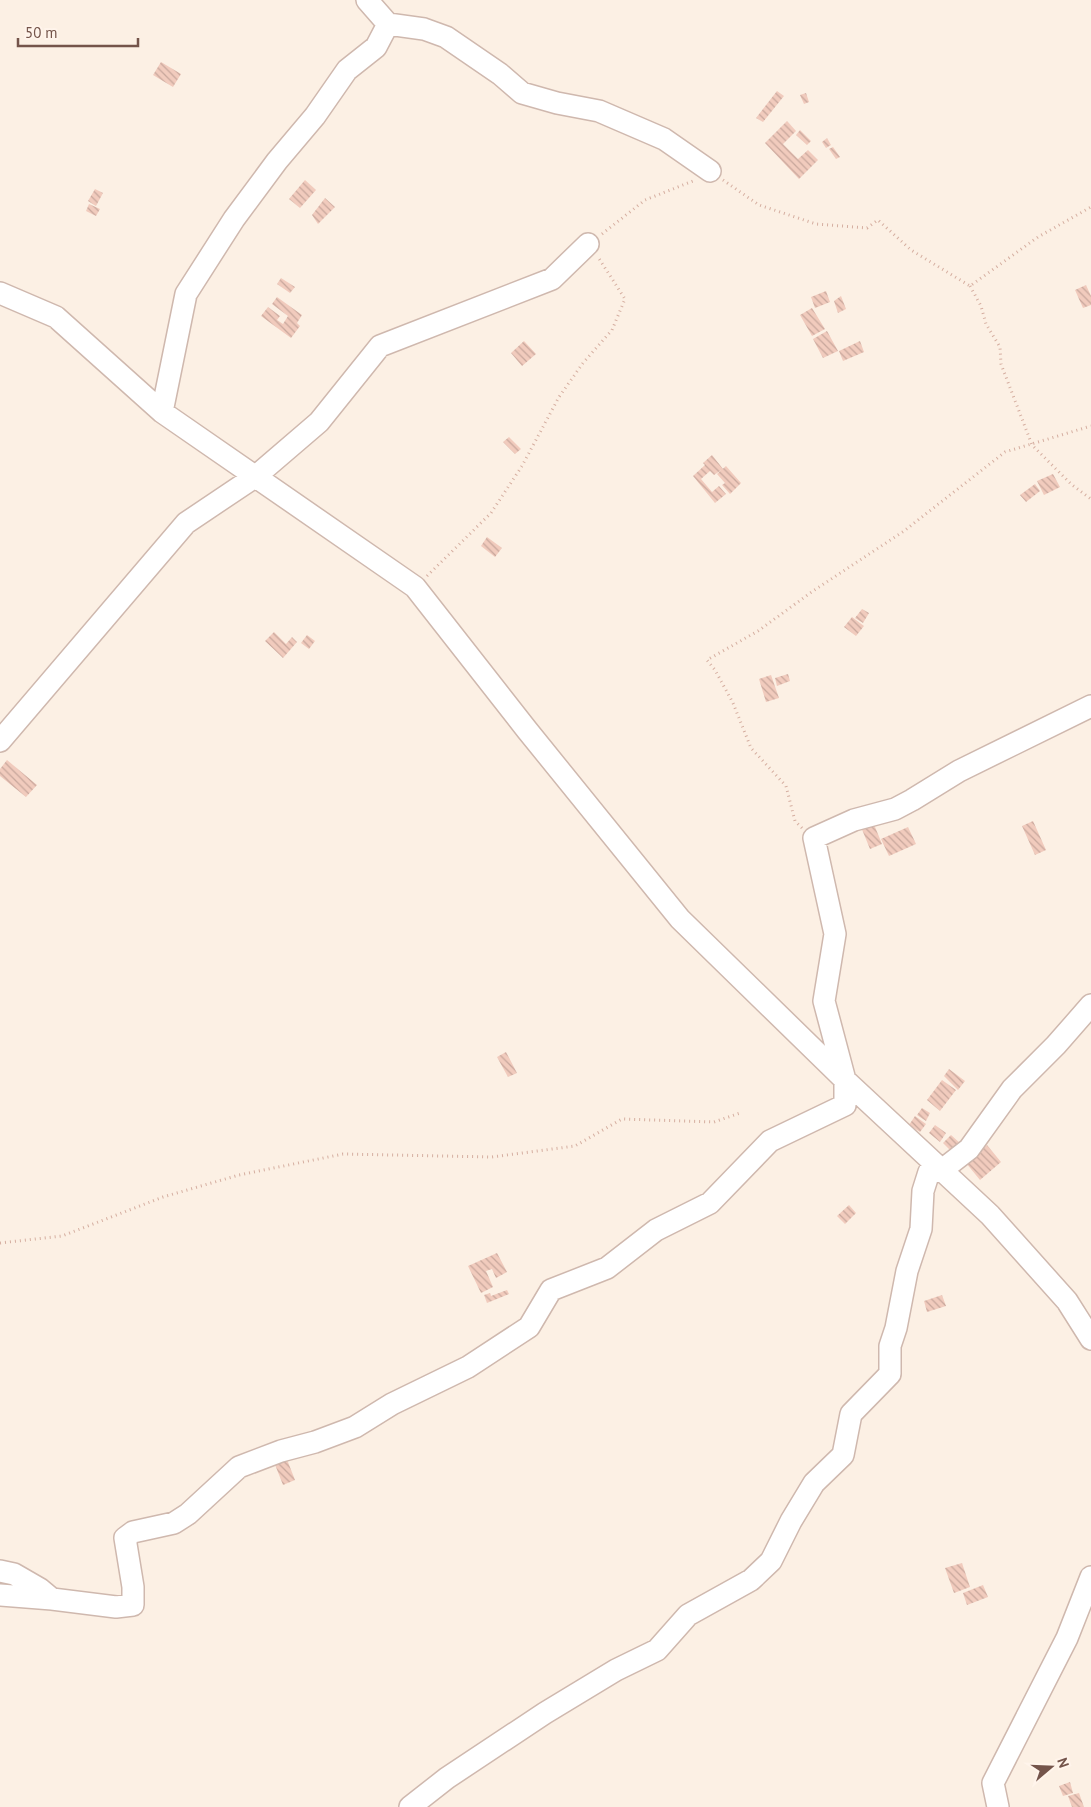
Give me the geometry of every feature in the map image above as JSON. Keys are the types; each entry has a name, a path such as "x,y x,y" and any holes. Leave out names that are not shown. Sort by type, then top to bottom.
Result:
{"street":[{"path":"368,0 388,24 424,29 446,37 500,74 522,93 557,103 599,111 664,139 710,170"},
{"path":"162,412 186,294 234,219 315,116 347,70 376,47 388,24"},
{"path":"0,741 186,522 256,476 319,422 380,346 552,280 588,244"},
{"path":"0,293 56,317 162,412 415,587 527,730 680,919 845,1080 990,1214 1060,1294 1091,1339"},
{"path":"0,1595 116,1607 133,1605 133,1586 125,1538 133,1532 174,1523 188,1514 239,1467 282,1450 315,1442 355,1427 392,1404 468,1367 530,1327 551,1290 607,1268 656,1230 710,1203 770,1141 845,1105 845,1080 824,1001 835,934 814,838 854,820 895,809 959,771 1091,706"},
{"path":"410,1807 447,1778 545,1713 616,1670 657,1650 688,1615 750,1580 771,1561 791,1521 814,1483 843,1455 851,1414 890,1374 890,1346 896,1328 907,1271 921,1229 923,1191 929,1172 942,1170 969,1149 1012,1090 1091,1006"},
{"path":"0,1571 14,1574 40,1589 52,1599"},
{"path":"998,1807 993,1783 1067,1638 1091,1577"}],"path":[{"path":"415,587 491,513 522,466 559,397 583,362 612,330 625,299 604,264 588,244 645,200 693,182 710,170 759,205 816,224 868,228 878,220 911,250 970,286 982,306 986,324 1000,347 1001,364 1032,445 1071,484 1091,499"},
{"path":"970,286 1038,237 1091,207"},
{"path":"814,838 795,821 786,786 751,748 733,703 715,670 707,660 758,631 813,591 889,541 1005,452 1091,426"},
{"path":"0,1243 62,1236 163,1197 239,1175 343,1154 492,1157 575,1146 622,1119 714,1122 740,1113"}],"building":[{"path":"161,62 181,74 173,87 153,75"},
{"path":"777,91 784,96 763,122 756,118"},
{"path":"806,93 809,102 804,104 800,95"},
{"path":"787,121 796,131 783,144 798,159 808,150 818,160 799,179 765,143"},
{"path":"800,130 811,141 807,145 796,135"},
{"path":"827,138 831,145 826,148 822,142"},
{"path":"833,147 840,157 836,159 829,149"},
{"path":"305,180 316,190 300,208 289,199"},
{"path":"95,189 103,193 96,206 88,201"},
{"path":"325,198 335,207 318,224 312,215"},
{"path":"89,204 100,209 96,216 86,211"},
{"path":"281,278 295,287 290,293 277,284"},
{"path":"1086,285 1091,296 1091,305 1083,308 1075,290"},
{"path":"826,291 830,302 815,308 811,297"},
{"path":"841,296 846,309 838,313 834,301"},
{"path":"277,297 302,315 297,323 300,326 291,338 261,316 268,307 280,316 277,320 283,324 288,316 272,304"},
{"path":"812,308 825,329 812,336 800,315"},
{"path":"827,331 838,351 823,358 813,339"},
{"path":"524,341 536,354 522,366 511,353"},
{"path":"860,341 864,352 843,361 839,351"},
{"path":"509,437 521,449 515,454 503,442"},
{"path":"712,455 723,469 714,475 710,471 701,479 712,492 719,486 726,494 715,503 693,476 705,465 703,463"},
{"path":"726,466 741,483 730,494 722,485 725,483 717,474"},
{"path":"1053,474 1060,487 1044,495 1037,481"},
{"path":"1035,484 1040,491 1026,502 1020,495"},
{"path":"487,537 502,548 495,557 481,546"},
{"path":"862,609 869,613 863,623 855,618"},
{"path":"852,617 864,626 856,636 844,627"},
{"path":"274,632 286,644 292,637 297,642 283,658 265,641"},
{"path":"307,635 315,641 309,649 301,643"},
{"path":"788,674 790,681 777,686 775,678"},
{"path":"771,675 779,698 766,702 759,679"},
{"path":"7,760 37,785 26,797 0,776 0,769"},
{"path":"1033,821 1046,850 1035,855 1022,826"},
{"path":"873,822 882,844 870,849 861,827"},
{"path":"908,827 916,844 889,856 881,839"},
{"path":"506,1052 517,1073 508,1077 497,1057"},
{"path":"949,1069 965,1081 958,1090 944,1076"},
{"path":"942,1080 956,1090 940,1111 927,1100"},
{"path":"922,1108 930,1113 926,1121 917,1115"},
{"path":"915,1116 926,1124 920,1132 909,1125"},
{"path":"935,1125 946,1133 940,1142 929,1133"},
{"path":"951,1135 961,1144 953,1153 943,1143"},
{"path":"987,1145 1001,1162 980,1180 966,1163"},
{"path":"849,1205 856,1213 845,1224 837,1216"},
{"path":"497,1253 507,1272 496,1278 492,1269 486,1271 493,1287 481,1293 468,1266"},
{"path":"507,1290 509,1294 487,1303 484,1295 490,1293 491,1296"},
{"path":"942,1295 946,1306 927,1312 924,1301"},
{"path":"286,1457 295,1480 283,1485 274,1462"},
{"path":"962,1563 970,1587 954,1593 945,1568"},
{"path":"983,1585 988,1597 967,1605 963,1593"},
{"path":"1070,1782 1073,1793 1063,1796 1059,1786"},
{"path":"1079,1793 1084,1807 1072,1807 1068,1796"}]}
